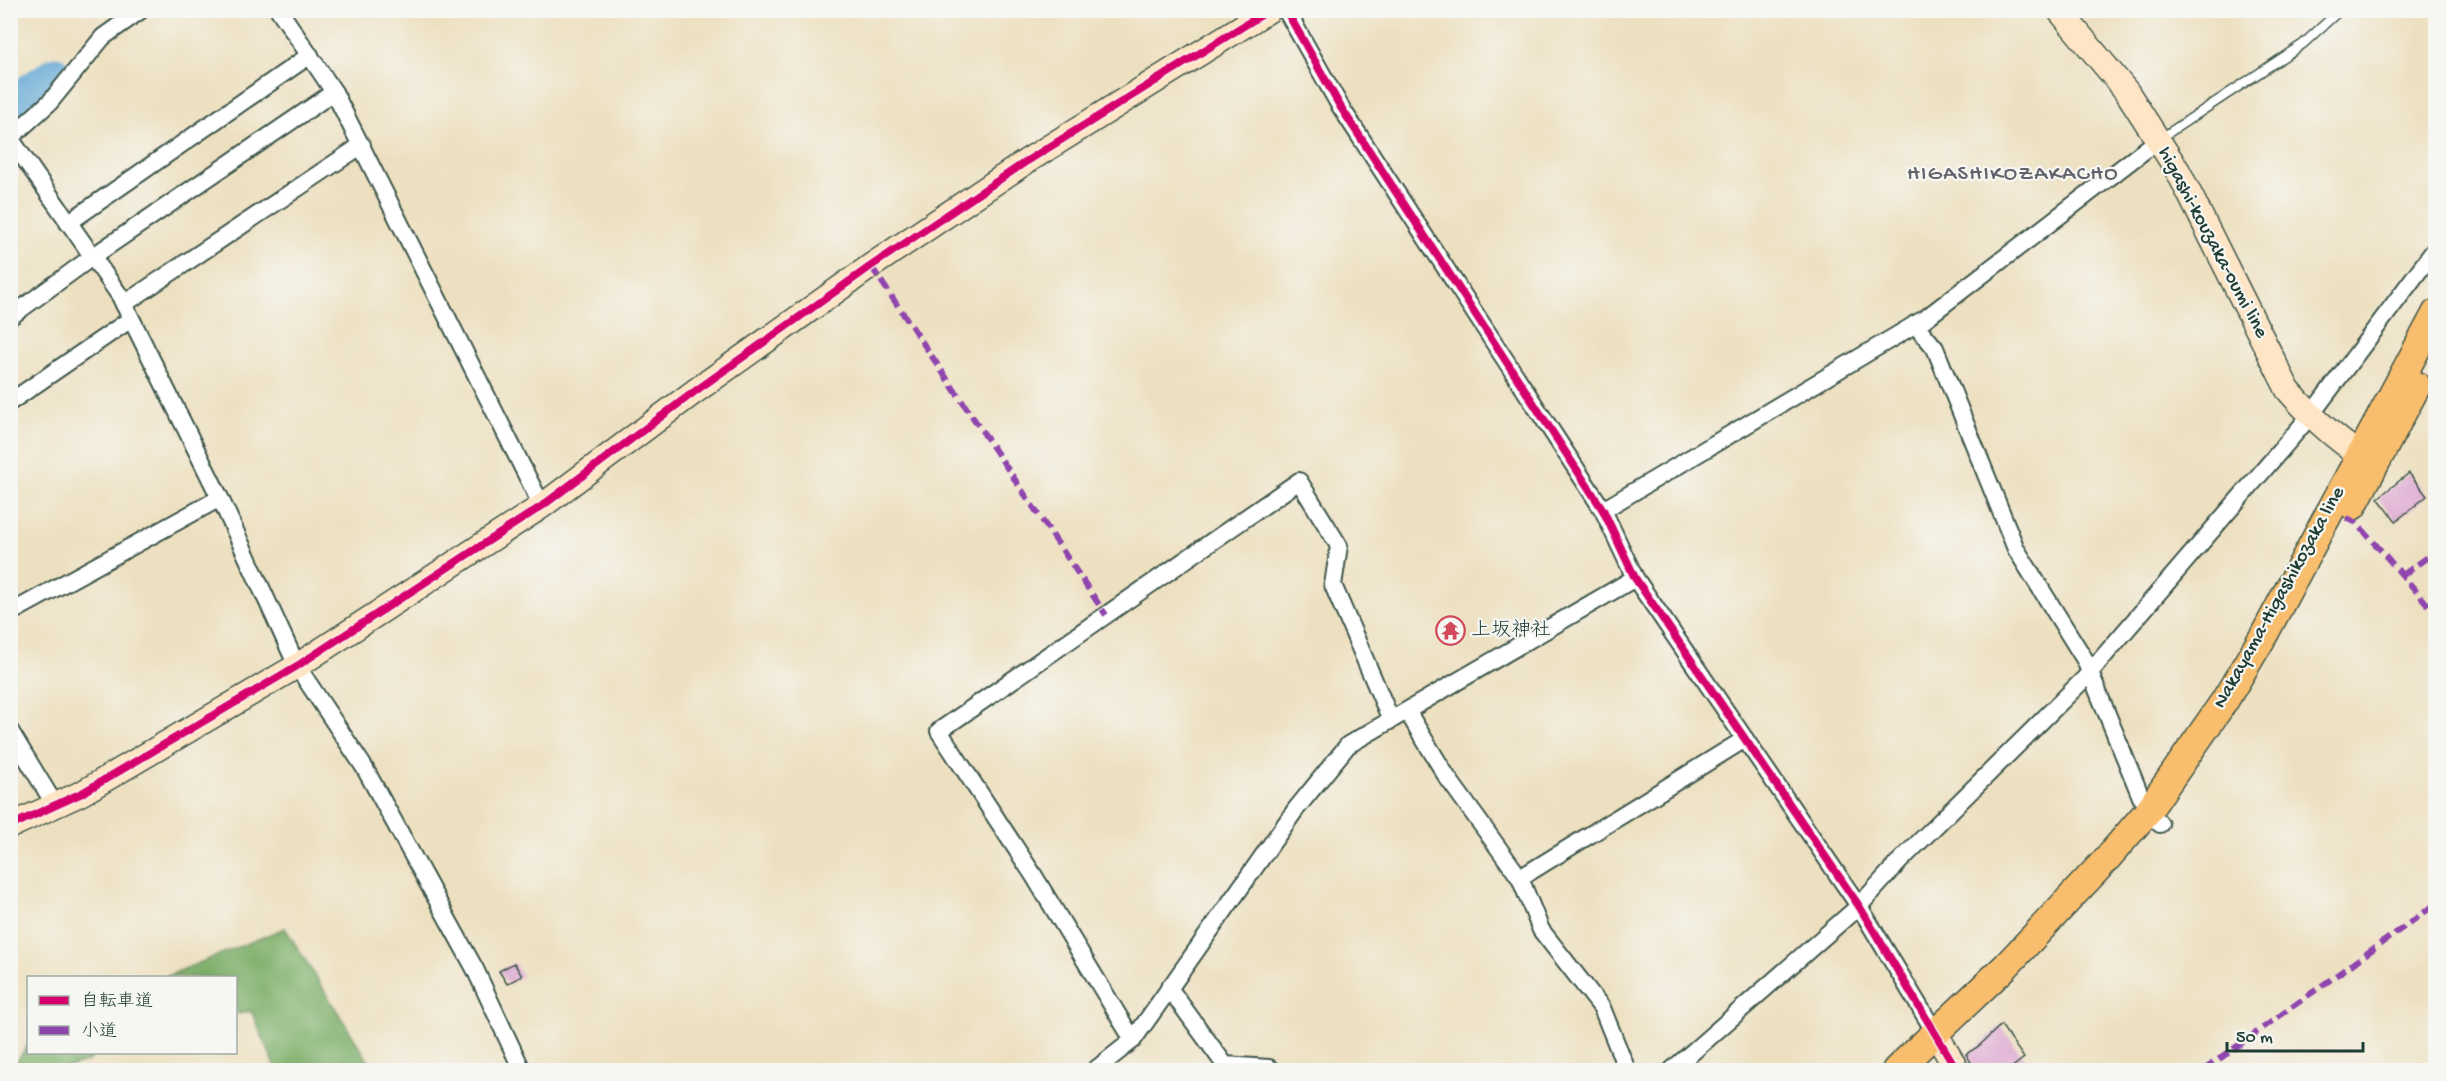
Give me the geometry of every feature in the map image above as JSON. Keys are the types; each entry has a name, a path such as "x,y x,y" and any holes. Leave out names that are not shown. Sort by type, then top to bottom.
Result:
{"main road":[{"name":"Nakayama-Higashikozaka line","path":"2367,459 2436,313"},
{"name":"Nakayama-Higashikozaka line","path":"1923,1071 1946,1051 2045,926 2154,817 2367,459 2436,352"},
{"name":"Nakayama-Higashikozaka line","path":"1896,1071 1946,1051"}],"street":[{"path":"141,10 104,37 50,102 11,138 124,304 220,498 297,666 370,777 475,969 522,1071"},
{"path":"279,10 334,92 542,506"},
{"path":"10,826 82,793 297,666 542,506 694,392 871,266 1027,161 1269,10"},
{"path":"1286,10 1341,106 1603,510 1635,578 1859,906 1946,1051"},
{"name":"higashi-kouzaka-oumi line","path":"2059,10 2127,92 2178,171 2288,390 2310,416 2367,459"},
{"path":"68,223 310,55"},
{"path":"10,317 92,257 334,92"},
{"path":"1603,510 1915,324 2158,140"},
{"path":"124,304 362,145"},
{"path":"1672,1071 1859,906 1899,862 2089,673 2310,416 2436,249"},
{"path":"10,402 131,319"},
{"path":"1915,324 1935,348 2016,549 2085,660 2154,817"},
{"path":"1133,1040 1034,876 939,731 1299,481 1339,546 1333,585 1391,720"},
{"path":"10,613 220,498"},
{"path":"1095,1071 1133,1040 1296,808 1348,745 1635,578"},
{"path":"1407,711 1447,777 1520,878 1541,930 1602,1008 1627,1071"},
{"path":"10,731 55,805"},
{"path":"1520,878 1745,739"},
{"path":"1169,988 1225,1065 1269,1068 1271,1071"}],"lane":[{"path":"2158,140 2302,44 2340,10"}],"green space":[{"path":"285,928 374,1070 277,1070 251,1011 237,1013 237,976 167,976"},
{"path":"27,1046 27,1054 96,1054 88,1061 60,1070 11,1070"}],"building":[{"path":"2409,473 2427,496 2396,521 2378,498"},
{"path":"514,963 522,976 507,984 499,971"},
{"path":"2001,1025 2024,1058 2007,1071 1976,1071 1966,1054 1979,1046"}],"waterway":[{"path":"10,103 55,73"}],"marked path":[{"path":"871,266 1106,615"},
{"path":"2347,518 2357,523 2436,614"},
{"path":"2403,575 2436,551"},
{"path":"2204,1070 2436,904"}],"cycle path":[{"path":"10,826 82,793 297,666 542,506 694,392 871,266 1027,161 1269,10"},
{"path":"1286,10 1340,106 1603,510 1635,578 1859,906 1957,1070"}],"place":[{"name":"上坂神社","path":"1450,631"}],"district":[{"name":"HIGASHIKOZAKACHO","path":"2013,175"}]}
